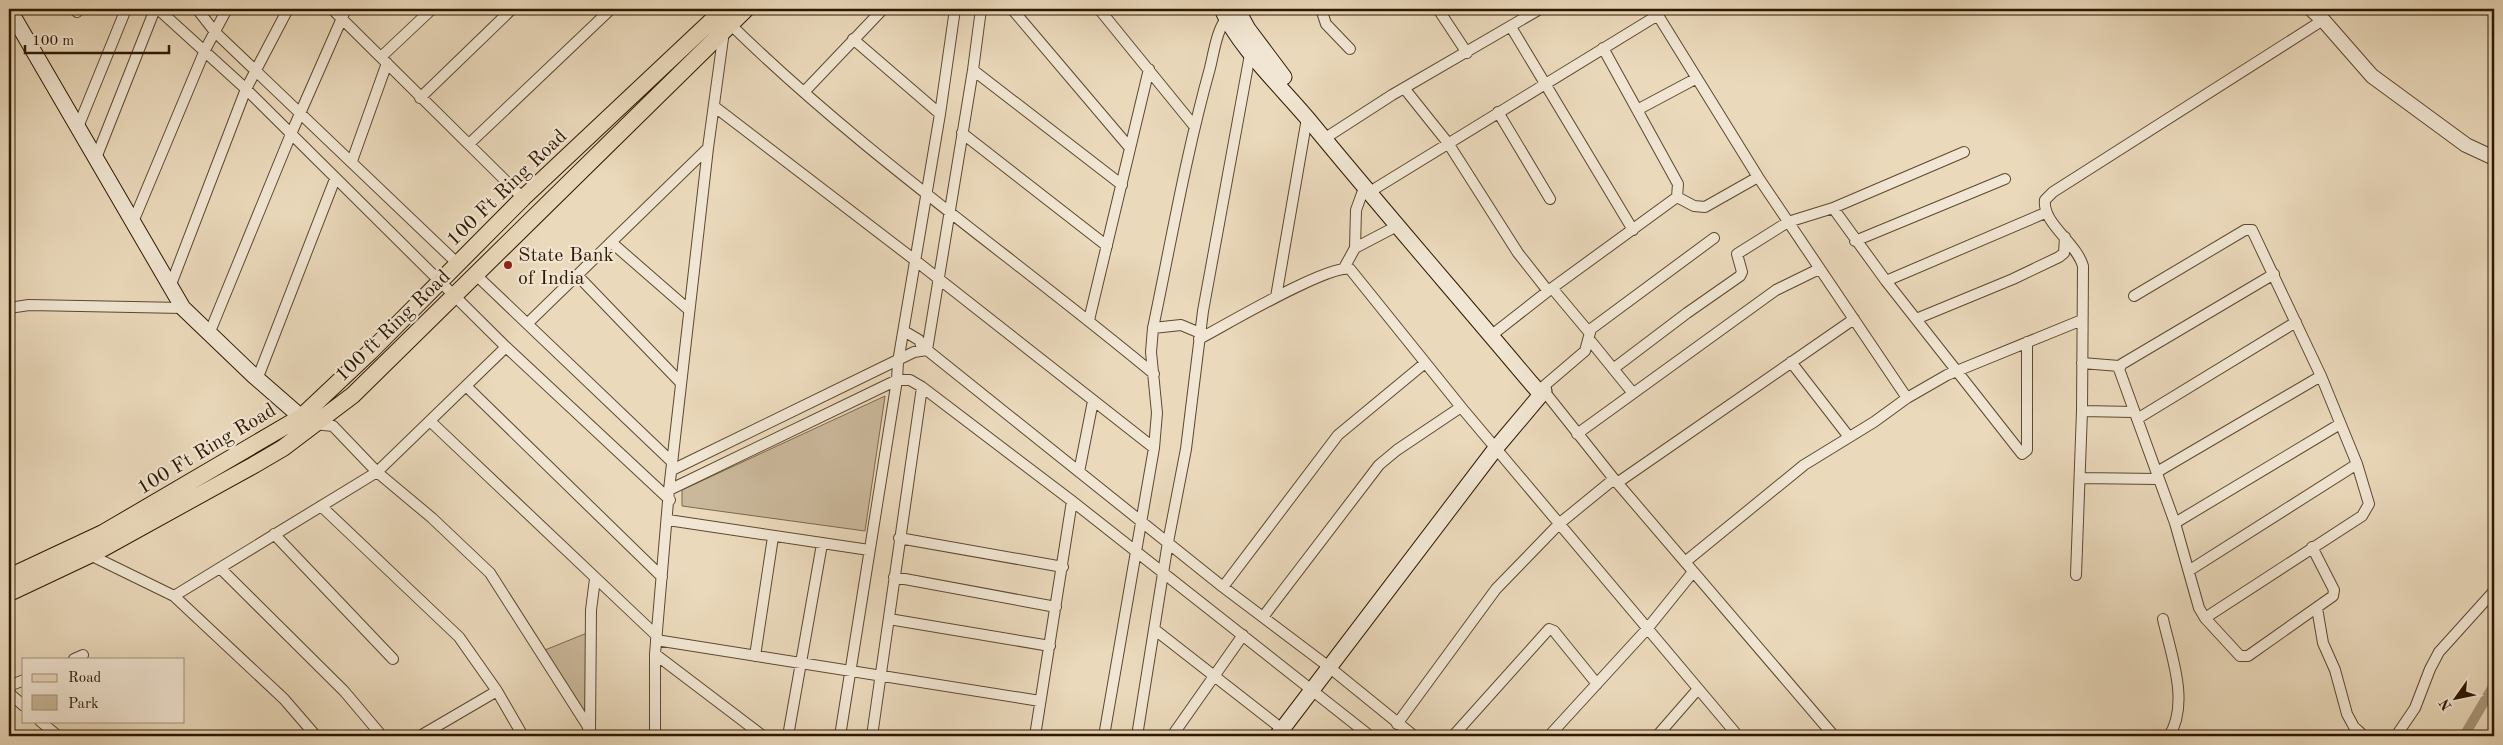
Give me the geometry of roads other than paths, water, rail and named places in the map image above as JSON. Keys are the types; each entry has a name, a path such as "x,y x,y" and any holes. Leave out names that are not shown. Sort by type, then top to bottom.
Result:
{"main road":[{"path":"9,9 13,26 78,127 183,308 254,376 258,377 308,420"},
{"name":"100 ft Ring Road","path":"9,593 84,550 254,465 283,448 308,420 353,395 475,274 722,17 746,9"},
{"path":"1230,11 1307,118 1497,332 1544,389"},
{"name":"100 Ft Ring Road","path":"308,420 370,352 524,198 722,17"},
{"path":"1253,44 1330,135 1397,226 1531,384 1539,392 1544,389"},
{"path":"1284,734 1312,690 1496,448 1544,389"},
{"path":"9,577 84,550"}],"street":[{"path":"78,127 126,9"},
{"path":"96,158 156,9 205,50 246,89 506,347 669,495"},
{"path":"197,9 215,32 458,264"},
{"path":"133,222 205,50 227,9"},
{"path":"170,287 246,89 288,9"},
{"path":"332,9 344,13 384,60 420,98 524,198"},
{"path":"352,161 384,60 432,9"},
{"path":"420,98 512,9"},
{"path":"469,144 611,9"},
{"path":"804,92 883,9"},
{"path":"840,736 868,550 897,380 898,362 940,114 955,9"},
{"path":"925,350 939,280 948,212 973,70 981,9"},
{"path":"1012,9 1130,148"},
{"path":"1099,9 1195,128"},
{"path":"1321,9 1326,24 1350,49"},
{"path":"1438,9 1467,53"},
{"path":"1330,135 1404,88 1540,9"},
{"path":"2311,9 2372,76 2466,145 2494,158"},
{"path":"1104,736 1143,523 1154,448 1157,413 1151,352 1153,328 1195,128 1217,41 1230,11"},
{"path":"1344,268 1355,248 1356,210 1370,188 1448,143 1603,48 1656,12 1758,177 1907,398"},
{"path":"209,334 300,112 344,13"},
{"path":"722,17 804,92 926,196 1089,320 1154,374"},
{"path":"657,735 656,638 681,383 708,148 715,106 722,17"},
{"path":"2076,575 2082,411 2083,266 2080,256 2045,212 2045,200 2053,192 2323,20"},
{"path":"1511,27 1633,230"},
{"path":"853,39 940,114"},
{"path":"1137,736 1168,542 1186,449 1200,336 1253,44"},
{"path":"1497,332 1550,290 1677,197 1678,184 1603,48"},
{"path":"1089,320 1149,69"},
{"path":"973,70 1122,185"},
{"path":"1637,110 1697,78"},
{"path":"1404,88 1448,143 1518,253 1589,335 1632,392"},
{"path":"715,106 1154,448"},
{"path":"1498,112 1550,199"},
{"path":"1276,297 1307,118"},
{"path":"962,132 1107,246"},
{"path":"528,323 708,148"},
{"path":"1613,369 1740,276 1742,272 1737,254 1788,222 1833,208 1964,152"},
{"path":"689,166 706,167"},
{"path":"1677,197 1694,206 1705,208 1758,177"},
{"path":"258,377 336,179"},
{"path":"1855,241 2005,179"},
{"path":"1833,208 1855,241 2019,452 2025,453 2027,450 2028,342"},
{"path":"1886,281 2045,212"},
{"path":"1355,248 1397,226"},
{"path":"2134,296 2248,229 2254,233 2321,376 2357,464 2368,498 2367,509 2362,516 2205,618"},
{"path":"1916,319 2026,274 2059,257 2064,253 2065,237"},
{"path":"1714,238 1589,335 1585,351 1544,389 1577,434 1616,481 1834,736"},
{"path":"611,242 690,310"},
{"path":"1200,336 1337,268 1344,268 1355,273 1425,363 1698,689 1734,735"},
{"path":"1577,434 1632,392 1776,290 1819,269"},
{"path":"475,274 528,323 672,466"},
{"path":"2082,363 2119,366 2274,274"},
{"path":"577,275 681,383"},
{"path":"9,308 29,306 183,308"},
{"path":"1398,724 1482,605 1560,523 1616,481 1854,319"},
{"path":"1685,562 1804,465 1907,398 1942,377 2082,320"},
{"path":"2082,411 2135,415 2296,322"},
{"path":"1153,328 1181,325 1200,336"},
{"path":"904,330 919,340 925,350 1414,736"},
{"path":"174,596 378,472 506,347"},
{"path":"672,466 925,350"},
{"path":"1791,362 1849,437"},
{"path":"1223,587 1338,435 1425,363"},
{"path":"2119,366 2175,523 2190,570 2199,608 2205,618 2236,654 2244,657 2330,599 2334,590 2312,547"},
{"path":"2080,478 2158,475 2321,376"},
{"path":"669,495 897,380 910,380 922,387 1072,501 1370,736"},
{"path":"466,386 662,577"},
{"path":"872,736 922,387"},
{"path":"1079,472 1093,401"},
{"path":"1263,617 1379,465 1397,450 1462,407"},
{"path":"308,420 333,426 378,472 432,518 490,573 591,734"},
{"path":"430,420 656,638 849,672 1040,701"},
{"path":"2175,523 2340,424"},
{"path":"2190,570 2357,464"},
{"path":"1035,736 1072,501"},
{"path":"321,506 459,637 497,691 522,736"},
{"path":"668,520 868,550"},
{"path":"274,534 393,659"},
{"path":"755,656 774,537"},
{"path":"899,538 1063,567"},
{"path":"788,736 822,544"},
{"path":"84,550 174,596 284,699 316,736"},
{"path":"220,568 344,690 382,736"},
{"path":"1549,736 1647,629 1694,572"},
{"path":"894,577 1056,607"},
{"path":"591,734 591,610 595,579"},
{"path":"2396,736 2415,708 2430,669 2439,652 2494,591"},
{"path":"2317,608 2323,643 2335,670 2347,714 2354,727 2364,736"},
{"path":"890,619 1050,646"},
{"path":"2163,619 2178,691 2176,719 2169,736"},
{"path":"1154,629 1215,676 1284,734"},
{"path":"1453,736 1549,629 1554,631 1596,684"},
{"path":"1172,736 1243,635"},
{"path":"655,654 763,736"},
{"path":"9,686 22,681"},
{"path":"1657,736 1698,689"},
{"path":"420,736 497,691"},
{"path":"9,693 22,704"},
{"path":"41,722 58,736"}],"waterway":[{"path":"2464,736 2494,685"}],"place":[{"name":"State Bank of India","path":"508,265"}]}
